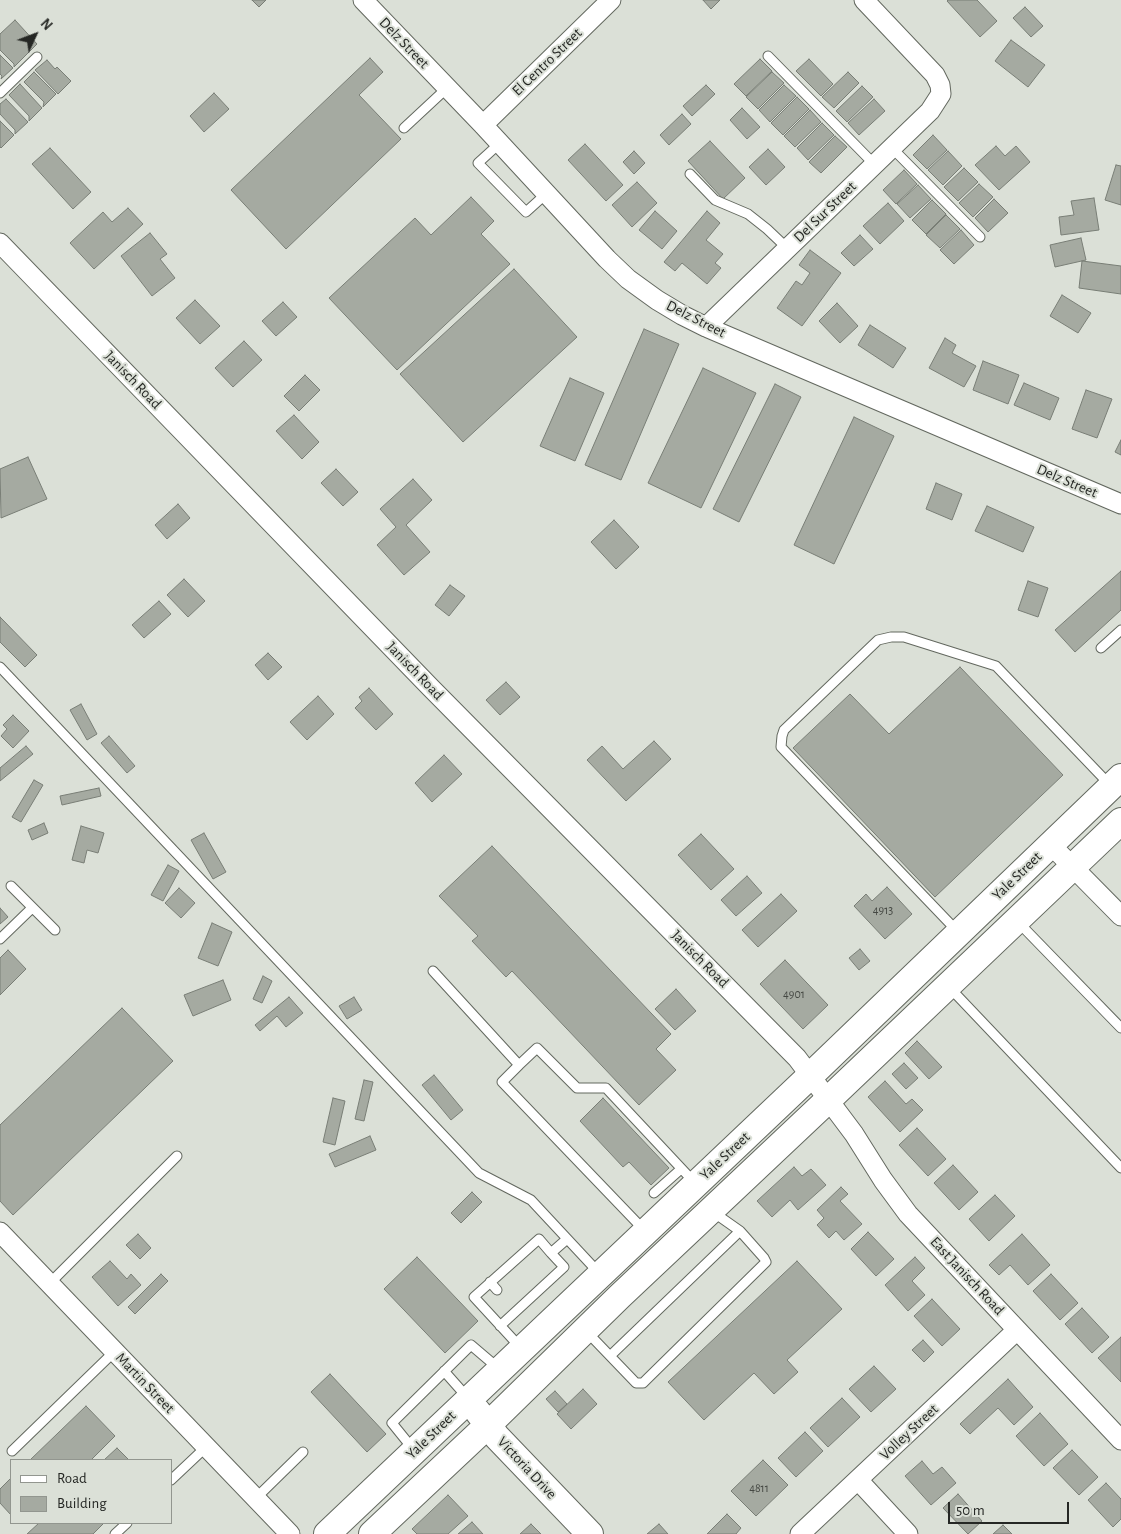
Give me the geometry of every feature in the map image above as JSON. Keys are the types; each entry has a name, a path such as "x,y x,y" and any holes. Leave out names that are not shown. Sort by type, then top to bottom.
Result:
{"main road":[{"name":"Yale Street","path":"327,1534 646,1232 689,1176 810,1076 1116,782"},
{"name":"Yale Street","path":"372,1534 1121,821"},
{"path":"601,1274 620,1296"},
{"name":"Victoria Drive","path":"468,1399 497,1437 590,1534"}],"street":[{"name":"Delz Street","path":"363,0 500,143 607,259 628,279 665,305 706,327 1121,504"},
{"name":"El Centro Street","path":"483,125 611,0"},
{"name":"Del Sur Street","path":"706,327 930,111 941,94 940,85 935,75 864,0"},
{"name":"Janisch Road","path":"0,243 431,688 797,1058 828,1100"},
{"path":"1050,844 1121,916"},
{"name":"East Janisch Road","path":"828,1100 854,1134 883,1180 908,1214 1121,1440"},
{"name":"Martin Street","path":"0,1232 290,1534"},
{"name":"Volley Street","path":"800,1534 1017,1330"},
{"path":"858,1480 908,1534"}],"lane":[{"path":"768,56 874,164"},
{"path":"0,93 37,57"},
{"path":"404,128 447,88"},
{"path":"500,143 478,163 526,212 547,193"},
{"path":"892,148 980,238"},
{"path":"690,174 715,200 748,214 787,248"},
{"path":"1101,648 1121,630"},
{"path":"958,933 781,747 784,730 791,723 878,640 891,637 904,638 996,666 1116,782"},
{"path":"0,667 479,1173 531,1200 601,1274"},
{"path":"11,886 55,930"},
{"path":"0,939 32,908"},
{"path":"1017,921 1121,1028"},
{"path":"433,971 519,1065"},
{"path":"948,986 1121,1168"},
{"path":"646,1232 502,1082 537,1048 577,1088 606,1088 689,1176 654,1193"},
{"path":"49,1284 177,1156"},
{"path":"585,1330 636,1383 643,1383 766,1262 740,1231 711,1210"},
{"path":"610,1356 740,1231"},
{"path":"500,1326 564,1267 539,1239 525,1257 509,1272 490,1282 474,1297 500,1326 522,1349"},
{"path":"551,1253 567,1239"},
{"path":"541,1275 548,1282"},
{"path":"490,1282 497,1290"},
{"path":"525,1289 532,1296"},
{"path":"509,1304 516,1312"},
{"path":"414,1451 392,1423 471,1345 500,1370"},
{"path":"12,1451 114,1352"},
{"path":"444,1371 468,1399"},
{"path":"172,1479 206,1447"},
{"path":"256,1498 303,1452"},
{"path":"115,1534 126,1524"}],"building":[{"path":"252,0 266,0 259,7"},
{"path":"703,0 720,0 711,9"},
{"path":"948,0 977,0 997,21 980,37"},
{"path":"1025,7 1043,26 1031,37 1013,18"},
{"path":"15,20 37,44 14,67 14,64 0,50 0,34"},
{"path":"1011,40 1045,65 1028,87 995,61"},
{"path":"0,55 13,68 1,79 2,76 0,74"},
{"path":"370,58 383,72 359,95 401,139 286,249 231,190"},
{"path":"760,59 772,71 746,96 734,84"},
{"path":"809,59 833,84 821,96 796,71"},
{"path":"47,60 55,69 57,67 71,81 58,94 35,70"},
{"path":"34,72 56,94 43,107 44,102 24,82"},
{"path":"772,72 784,83 758,109 746,97"},
{"path":"848,72 859,83 834,108 822,97"},
{"path":"20,84 42,108 29,121 29,116 9,95"},
{"path":"706,85 715,94 692,116 683,106"},
{"path":"784,85 796,96 770,122 759,110"},
{"path":"862,86 873,97 847,122 836,111"},
{"path":"214,93 229,109 204,132 190,116"},
{"path":"797,97 809,109 783,135 771,123"},
{"path":"6,99 28,122 15,134 15,130 0,114 0,104"},
{"path":"874,99 885,111 859,135 848,123"},
{"path":"742,108 760,127 747,139 730,120"},
{"path":"810,110 821,122 795,147 784,136"},
{"path":"682,114 691,124 669,145 660,135"},
{"path":"0,121 14,135 1,148 0,147"},
{"path":"822,123 834,135 808,160 797,148"},
{"path":"933,135 947,150 927,169 913,155"},
{"path":"835,136 847,147 821,173 809,162"},
{"path":"710,141 745,178 723,199 688,161"},
{"path":"585,144 623,185 606,201 568,160"},
{"path":"996,146 1005,156 1016,146 1030,162 999,190 975,165"},
{"path":"50,148 91,192 73,209 32,164"},
{"path":"768,149 785,167 766,185 749,167"},
{"path":"634,151 645,163 634,174 623,162"},
{"path":"948,151 962,166 943,185 928,170"},
{"path":"1116,165 1121,166 1121,205 1105,200"},
{"path":"964,168 978,182 958,201 944,187"},
{"path":"904,170 917,184 896,204 883,190"},
{"path":"637,182 657,203 632,227 612,205"},
{"path":"979,184 993,197 973,217 959,203"},
{"path":"918,185 931,199 910,218 897,204"},
{"path":"471,197 494,221 481,234 510,264 397,370 329,298 415,218 431,235"},
{"path":"1094,198 1099,230 1061,235 1059,217 1074,215 1071,201"},
{"path":"994,199 1008,213 988,232 975,218"},
{"path":"932,200 946,214 926,234 912,220"},
{"path":"888,203 904,221 880,244 863,226"},
{"path":"128,208 143,224 94,269 70,243 103,212 112,222"},
{"path":"655,211 677,231 662,249 639,230"},
{"path":"707,211 720,223 706,240 723,254 715,263 721,268 707,284 682,263 675,271 664,262"},
{"path":"946,215 960,229 940,248 926,235"},
{"path":"961,230 974,245 954,264 940,250"},
{"path":"150,233 167,254 160,259 175,278 152,296 121,256"},
{"path":"860,235 873,249 854,266 841,253"},
{"path":"1081,238 1086,260 1055,267 1050,245"},
{"path":"810,250 841,273 802,326 777,308 796,281 802,285 810,273 799,265"},
{"path":"1082,261 1121,266 1121,294 1079,288"},
{"path":"514,269 577,337 463,442 400,374"},
{"path":"1062,295 1091,313 1078,333 1050,316"},
{"path":"195,300 220,326 200,344 176,318"},
{"path":"283,302 297,317 276,336 262,321"},
{"path":"837,303 858,326 840,343 819,321"},
{"path":"870,325 906,348 893,368 858,345"},
{"path":"644,329 679,344 621,480 585,465"},
{"path":"945,338 956,345 952,353 976,366 964,387 929,368"},
{"path":"244,341 262,360 233,387 215,368"},
{"path":"983,361 1019,375 1008,404 973,390"},
{"path":"703,368 756,393 701,508 648,483"},
{"path":"305,375 320,390 299,411 284,396"},
{"path":"570,378 604,393 575,461 540,446"},
{"path":"1024,383 1059,398 1050,420 1014,405"},
{"path":"775,384 801,397 739,522 713,509"},
{"path":"1086,390 1112,399 1097,438 1072,429"},
{"path":"294,415 319,442 302,459 276,431"},
{"path":"854,417 894,436 834,564 794,545"},
{"path":"1121,440 1121,455 1115,452"},
{"path":"28,457 47,499 1,518 0,469"},
{"path":"336,469 358,492 343,506 321,483"},
{"path":"413,479 432,500 406,525 430,552 404,575 377,545 396,527 380,509"},
{"path":"936,483 962,494 952,520 926,509"},
{"path":"178,504 190,518 167,539 155,525"},
{"path":"987,506 1034,527 1023,552 975,531"},
{"path":"614,520 639,547 616,569 591,542"},
{"path":"1121,571 1121,610 1075,652 1055,630"},
{"path":"184,579 205,601 188,617 167,595"},
{"path":"1028,581 1048,588 1038,617 1018,610"},
{"path":"450,585 465,596 449,616 435,605"},
{"path":"159,601 171,614 144,638 132,625"},
{"path":"0,617 37,655 25,667 0,642"},
{"path":"268,653 282,667 268,680 255,665"},
{"path":"960,667 1063,775 935,897 793,748 850,694 889,734"},
{"path":"506,682 520,697 500,715 486,700"},
{"path":"369,688 393,714 376,730 355,708 362,701 359,697"},
{"path":"318,696 334,714 307,740 290,722"},
{"path":"81,704 97,734 87,740 70,710"},
{"path":"13,715 29,731 13,748 1,736 7,729 3,725"},
{"path":"109,736 135,766 127,773 101,743"},
{"path":"654,741 671,759 626,801 587,760 602,746 623,769"},
{"path":"26,746 33,754 0,781 0,768"},
{"path":"444,755 462,774 432,802 415,783"},
{"path":"34,780 43,785 21,822 12,817"},
{"path":"99,788 101,796 62,805 60,796"},
{"path":"44,823 48,833 32,840 28,830"},
{"path":"81,826 104,833 98,853 87,850 84,863 72,860"},
{"path":"204,833 226,872 213,879 191,840"},
{"path":"701,834 734,869 711,890 678,855"},
{"path":"492,846 671,1034 656,1049 676,1070 639,1105 512,971 506,977 472,941 478,936 439,896"},
{"path":"168,865 179,871 163,901 151,895"},
{"path":"747,876 762,893 736,916 721,900"},
{"path":"887,887 912,914 885,939 854,906 866,894 872,901"},
{"path":"179,888 195,903 181,918 165,903"},
{"path":"781,894 797,911 758,947 742,930"},
{"path":"0,908 8,917 0,924"},
{"path":"212,923 232,932 218,966 198,958"},
{"path":"860,949 870,961 859,970 849,958"},
{"path":"8,950 26,969 0,995 0,958"},
{"path":"785,960 828,1005 803,1029 760,984"},
{"path":"263,976 272,981 262,1003 253,999"},
{"path":"223,980 231,1000 193,1016 184,995"},
{"path":"676,989 696,1011 675,1030 655,1009"},
{"path":"289,997 303,1013 286,1027 277,1016 260,1031 255,1025"},
{"path":"354,997 362,1010 347,1019 339,1006"},
{"path":"122,1008 173,1061 13,1215 0,1201 0,1125"},
{"path":"917,1041 942,1067 929,1079 905,1053"},
{"path":"904,1063 918,1078 906,1089 892,1074"},
{"path":"434,1075 463,1110 451,1120 422,1085"},
{"path":"364,1080 373,1082 364,1121 355,1119"},
{"path":"885,1081 906,1104 912,1099 923,1110 900,1132 868,1097"},
{"path":"333,1098 345,1101 335,1145 323,1142"},
{"path":"603,1098 669,1168 651,1185 629,1162 623,1167 580,1121"},
{"path":"917,1128 946,1159 928,1176 899,1145"},
{"path":"370,1136 376,1150 335,1167 329,1154"},
{"path":"953,1165 978,1192 959,1210 934,1183"},
{"path":"794,1167 802,1176 811,1169 826,1185 798,1210 790,1200 772,1217 757,1201"},
{"path":"841,1187 848,1194 840,1201 862,1224 844,1240 836,1231 829,1238 817,1225 824,1218 817,1210"},
{"path":"472,1192 482,1202 461,1223 451,1213"},
{"path":"995,1195 1015,1216 989,1241 969,1219"},
{"path":"868,1232 894,1259 876,1276 851,1249"},
{"path":"138,1234 151,1248 140,1259 126,1245"},
{"path":"1022,1234 1050,1265 1028,1285 1010,1265 999,1275 989,1265"},
{"path":"417,1257 478,1321 445,1353 384,1289"},
{"path":"915,1257 925,1268 912,1281 925,1295 908,1311 885,1285"},
{"path":"110,1261 127,1279 131,1274 141,1285 118,1306 92,1277"},
{"path":"797,1261 842,1309 787,1360 798,1372 774,1394 754,1373 704,1420 668,1382"},
{"path":"161,1274 168,1281 135,1314 128,1307"},
{"path":"1051,1274 1078,1303 1060,1320 1033,1291"},
{"path":"932,1299 960,1329 942,1346 914,1316"},
{"path":"1082,1308 1109,1337 1092,1353 1065,1324"},
{"path":"1121,1337 1121,1382 1098,1358"},
{"path":"923,1340 934,1352 924,1362 912,1350"},
{"path":"874,1366 896,1389 871,1412 849,1389"},
{"path":"330,1374 386,1434 367,1452 311,1392"},
{"path":"1008,1379 1033,1407 1014,1425 998,1408 970,1434 960,1424"},
{"path":"583,1389 597,1404 571,1429 557,1414"},
{"path":"555,1391 567,1404 558,1412 546,1399"},
{"path":"842,1398 860,1417 828,1447 810,1428"},
{"path":"86,1406 115,1436 92,1459 31,1459"},
{"path":"1040,1413 1068,1444 1044,1466 1016,1436"},
{"path":"805,1432 823,1451 796,1477 778,1458"},
{"path":"117,1448 128,1459 105,1459"},
{"path":"1072,1450 1098,1477 1079,1495 1053,1468"},
{"path":"763,1460 788,1485 756,1516 731,1491"},
{"path":"922,1461 933,1474 942,1467 956,1483 931,1505 905,1476"},
{"path":"10,1479 10,1514 0,1503 0,1489"},
{"path":"1106,1483 1121,1499 1121,1519 1113,1527 1088,1500"},
{"path":"958,1494 982,1521 968,1534 943,1508"},
{"path":"448,1495 468,1516 448,1534 417,1534 412,1529"},
{"path":"727,1514 741,1528 736,1534 707,1534"},
{"path":"472,1522 483,1534 458,1534"},
{"path":"38,1524 103,1524 93,1534 27,1534"},
{"path":"531,1524 541,1534 520,1534"},
{"path":"659,1524 668,1534 647,1534"},
{"path":"1003,1525 1012,1534 993,1534"}]}
